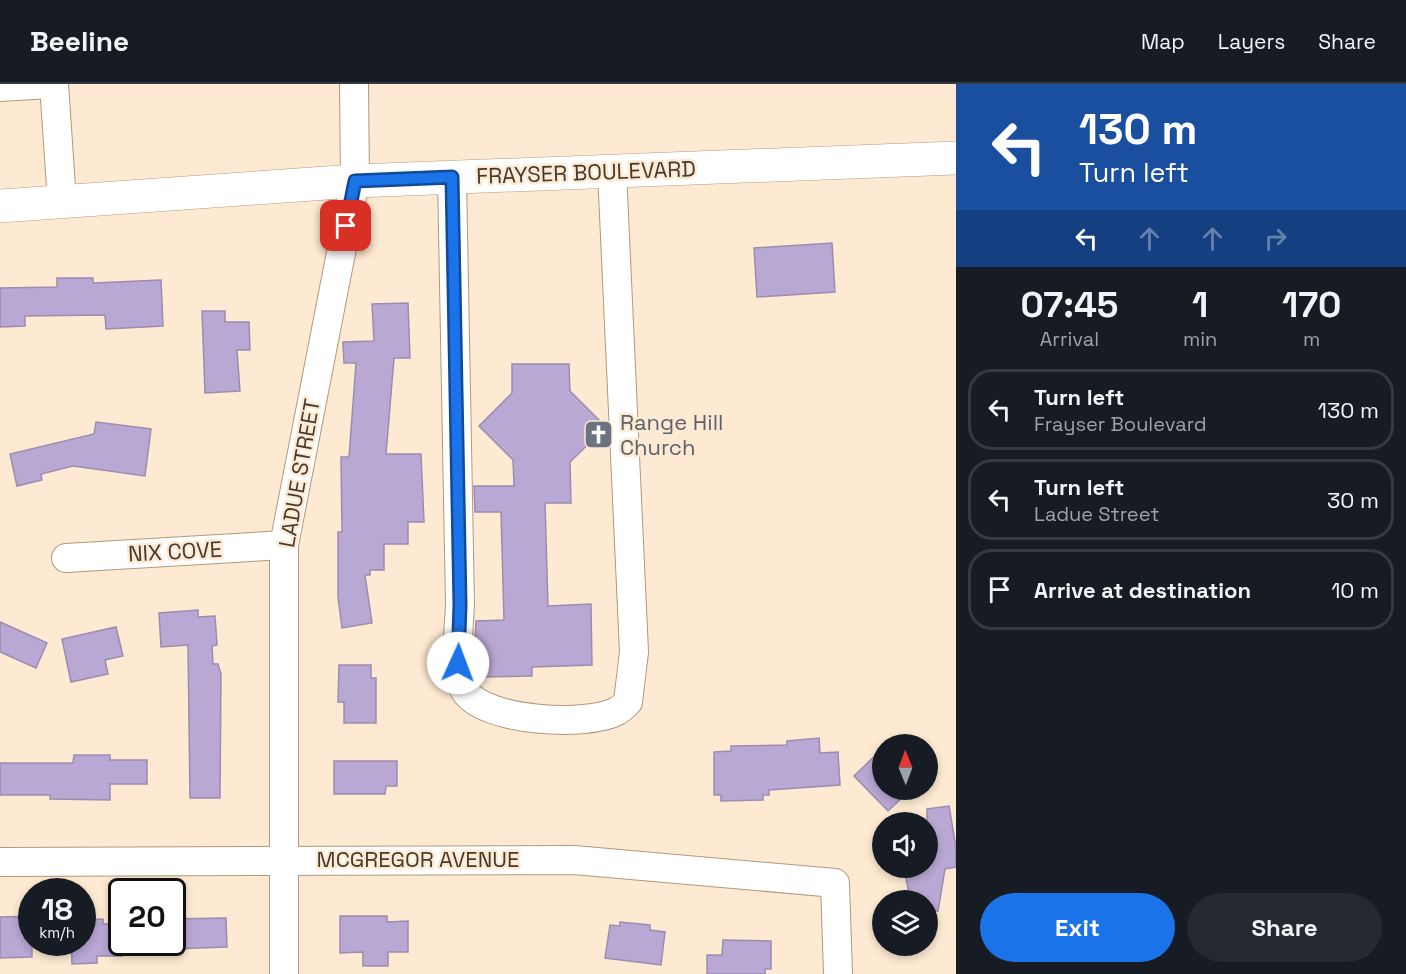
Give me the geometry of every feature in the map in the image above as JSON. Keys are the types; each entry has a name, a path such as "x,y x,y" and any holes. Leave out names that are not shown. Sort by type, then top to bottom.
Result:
{"main road":[{"name":"FRAYSER BOULEVARD","path":"0,206 355,181 956,158"}],"street":[{"path":"0,87 52,84 62,202"},
{"name":"LADUE STREET","path":"284,974 286,859 284,545 355,181 354,84"},
{"path":"452,177 460,605 458,663 465,692 485,707 508,716 579,720 616,712 628,702 634,652 612,171"},
{"name":"NIX COVE","path":"66,558 284,545"},
{"name":"MCGREGOR AVENUE","path":"0,862 286,859 574,860 835,883 838,974"}],"building":[{"path":"832,243 835,292 757,297 754,248"},
{"path":"57,278 93,278 93,283 161,280 163,326 106,329 105,315 25,316 25,326 0,327 0,288 57,287"},
{"path":"408,303 410,358 394,358 386,454 421,454 424,522 408,522 408,544 384,544 384,570 370,570 370,575 365,575 372,623 342,628 338,597 338,532 342,532 341,457 349,457 356,363 344,363 343,342 374,341 372,304"},
{"path":"202,311 225,311 225,322 249,322 250,350 237,350 240,391 205,393"},
{"path":"512,364 569,364 570,391 606,427 570,462 571,503 545,503 548,606 591,604 592,665 532,667 532,676 477,677 474,660 476,621 504,620 501,512 475,512 474,486 514,486 513,460 479,426 512,393"},
{"path":"96,422 151,429 145,476 73,466 41,474 42,480 17,486 10,454 94,434"},
{"path":"198,610 198,617 215,616 217,645 212,646 213,664 218,664 221,674 220,798 190,798 188,645 161,647 159,613"},
{"path":"0,622 47,643 36,668 0,652"},
{"path":"116,627 123,656 105,660 108,674 71,682 62,639"},
{"path":"339,665 371,665 371,678 376,678 376,723 344,723 344,702 338,702"},
{"path":"819,738 820,753 838,752 840,785 769,790 769,795 763,795 763,800 721,801 721,795 714,795 714,752 731,751 731,746 787,745 787,741"},
{"path":"74,755 110,755 110,760 147,760 147,784 110,784 110,800 50,799 50,795 0,795 0,763 73,763"},
{"path":"872,759 872,795 854,776"},
{"path":"334,761 397,761 397,786 386,786 385,794 334,794"},
{"path":"877,800 900,800 888,811"},
{"path":"949,806 956,847 956,867 945,869 938,911 938,890 908,890 906,878 938,878 938,812 927,812 927,809"},
{"path":"18,916 18,956 32,957 0,958 0,917"},
{"path":"340,916 387,916 387,922 408,921 408,952 388,952 388,966 363,966 363,952 340,953"},
{"path":"226,918 227,947 186,948 186,919"},
{"path":"96,919 103,919 103,924 108,924 108,956 97,956 97,963 72,964 72,956 96,956"},
{"path":"620,922 650,925 650,930 665,932 661,965 605,958 610,925 620,926"},
{"path":"723,940 771,941 771,969 765,969 765,974 707,974 707,955 722,955"}],"place":[{"name":"Range Hill Church","path":"599,435"}],"route":[{"path":"346,226 355,181 452,177 460,605 458,663"}]}
